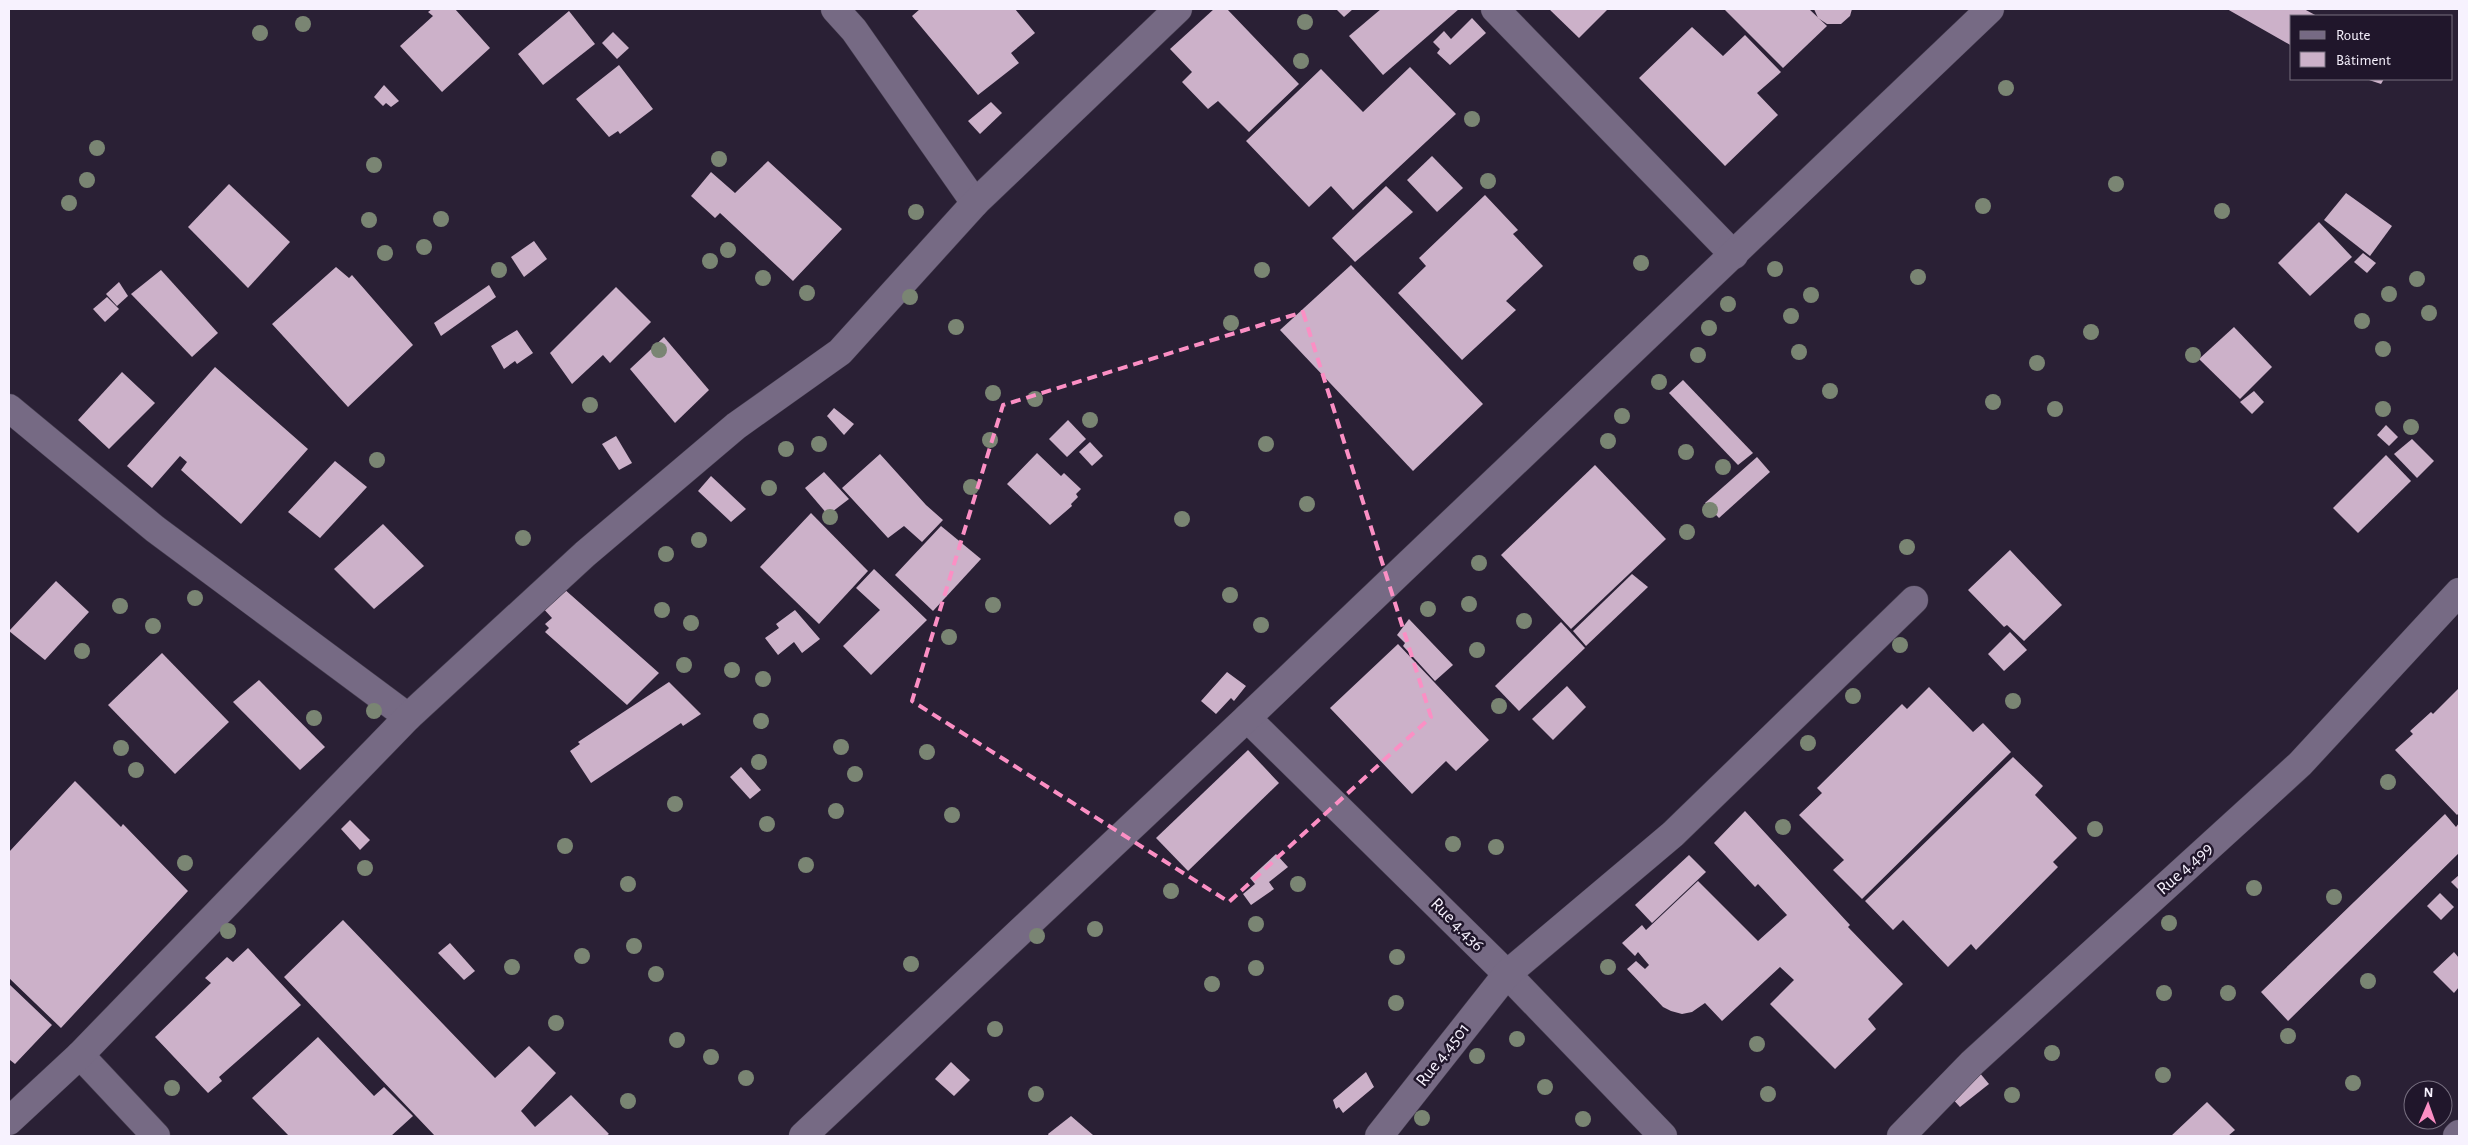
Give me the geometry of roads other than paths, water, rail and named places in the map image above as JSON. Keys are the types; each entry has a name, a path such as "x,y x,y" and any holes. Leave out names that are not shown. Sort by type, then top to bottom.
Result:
{"street":[{"path":"836,9 854,30 975,203"},
{"path":"9,1122 80,1055 408,717 586,554 736,426 840,352 975,203 1178,9"},
{"path":"1495,9 1734,255"},
{"path":"803,1136 1247,718 1990,9"},
{"path":"9,408 156,529 408,717"},
{"name":"Rue 4.499","path":"1901,1136 1972,1063 2300,764 2459,592"},
{"name":"Rue 4.4501","path":"1379,1136 1506,974 1673,834 1914,600"},
{"name":"Rue 4.436","path":"1247,718 1506,974 1663,1136"},
{"path":"80,1055 156,1136"}]}
